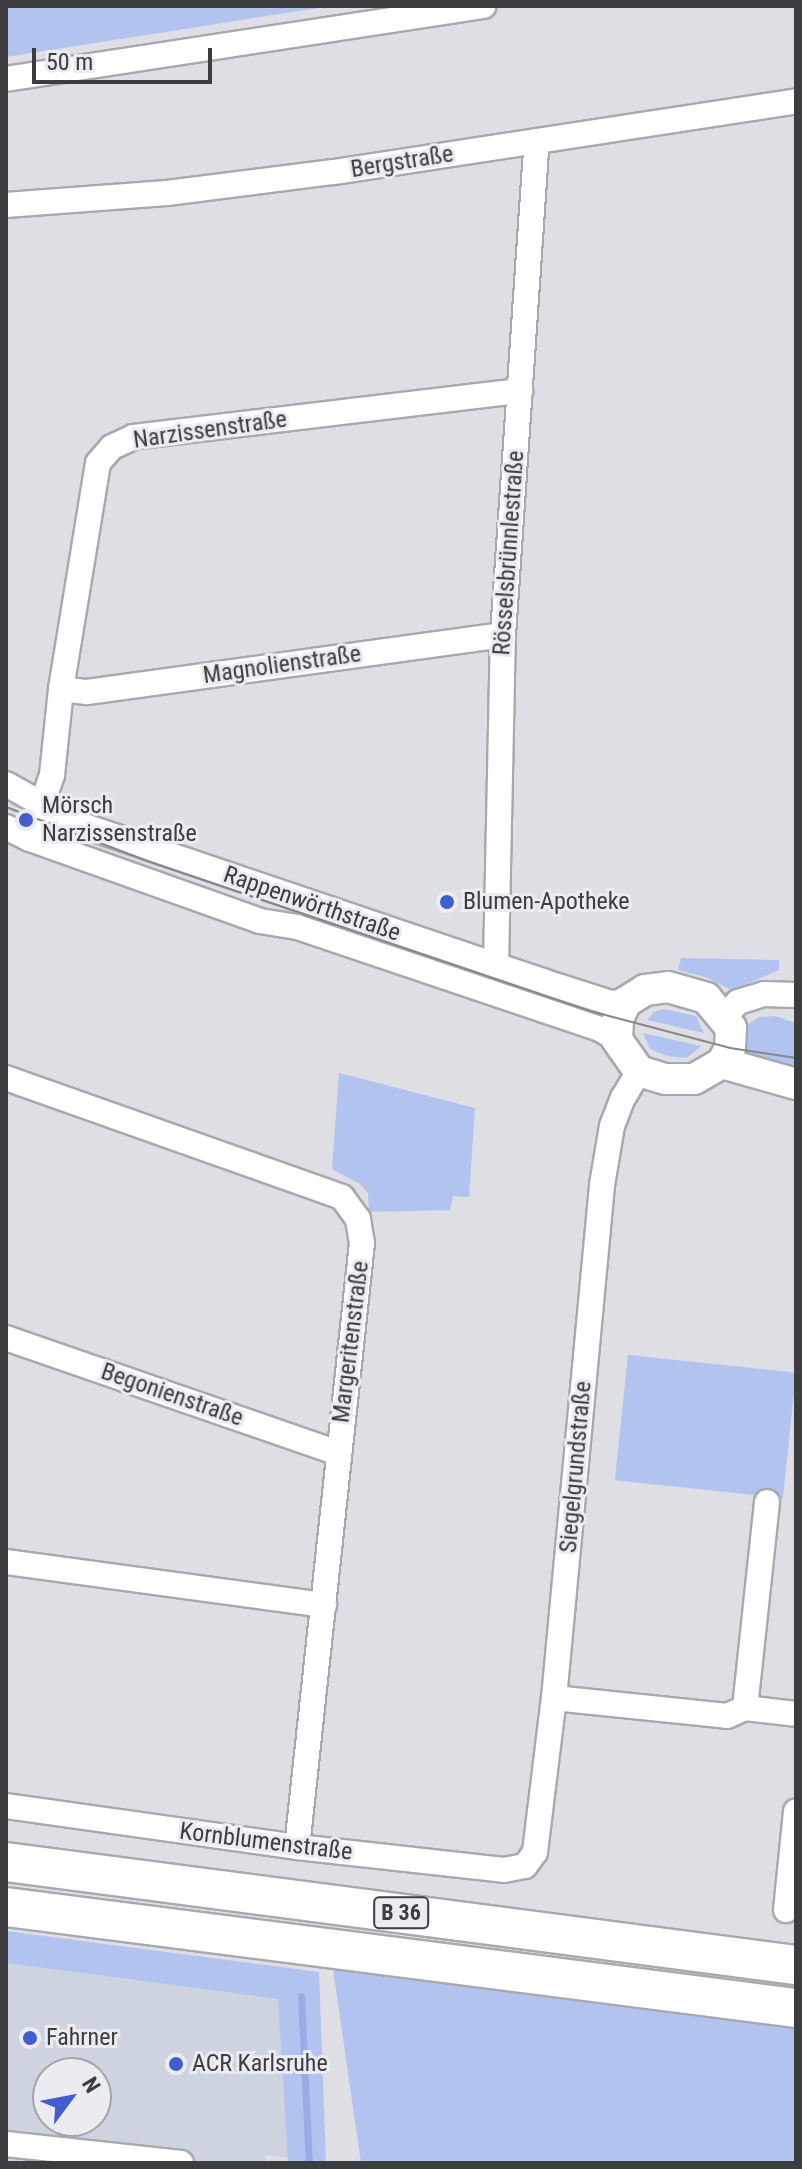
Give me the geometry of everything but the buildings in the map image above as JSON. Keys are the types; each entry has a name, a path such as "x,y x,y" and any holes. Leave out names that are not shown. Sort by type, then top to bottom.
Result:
{"main road":[{"name":"B 36","path":"6,1862 796,1965"},
{"name":"B 36","path":"6,1907 796,2008"}],"street":[{"path":"6,79 483,6"},
{"name":"Bergstraße","path":"6,205 167,193 796,101"},
{"name":"Rösselsbrünnlestraße","path":"496,965 503,635 537,141"},
{"name":"Narzissenstraße","path":"30,839 52,775 61,689 98,463 112,447 133,437 520,391"},
{"name":"Magnolienstraße","path":"61,689 87,692 503,635"},
{"name":"Rappenwörthstraße","path":"6,784 42,807 76,823 611,1003 626,1002"},
{"name":"Rappenwörthstraße","path":"6,827 30,839 260,921 297,927 600,1029 617,1039"},
{"path":"668,987 706,998 731,1028 731,1041 722,1063 694,1079 680,1081 639,1071 617,1039 618,1019 626,1002 645,990 668,987"},
{"path":"724,1018 738,1002 764,994 796,995"},
{"path":"722,1063 796,1084"},
{"name":"Siegelgrundstraße","path":"525,1866 535,1852 554,1698 602,1185 612,1126 623,1098 639,1071"},
{"name":"Margeritenstraße","path":"6,1078 342,1197 353,1208 362,1243 297,1847"},
{"name":"Begonienstraße","path":"6,1338 338,1453"},
{"path":"745,1708 767,1502"},
{"path":"6,1562 324,1605"},
{"path":"554,1698 727,1716 745,1708 796,1714"},
{"name":"Kornblumenstraße","path":"6,1806 297,1847 504,1870 525,1866"},
{"path":"786,1910 796,1812"},
{"path":"6,2144 181,2163"}],"shaded area":[{"path":"6,6 331,6 6,57"},
{"path":"681,958 779,960 779,970 729,989 708,978 678,970"},
{"path":"664,1009 696,1016 704,1033 647,1020 654,1012"},
{"path":"775,1016 796,1023 796,1071 754,1058 744,1049 742,1032 749,1024 759,1017"},
{"path":"643,1033 701,1046 687,1058 667,1056 650,1049"},
{"path":"339,1073 475,1108 469,1197 453,1196 450,1210 369,1212 368,1193 360,1184 332,1169"},
{"path":"628,1355 796,1373 783,1498 615,1480"},
{"path":"6,1931 319,1972 326,2163 288,2163 278,1999 6,1963"},
{"path":"6,1963 278,1999 288,2158 265,2155 265,2163 6,2163"},
{"path":"333,1969 796,2028 796,2163 361,2163"}],"waterway":[{"path":"301,1996 309,2163"}],"tram line":[{"path":"6,807 153,863 594,1012 730,1048 796,1058"}],"place":[{"name":"Mörsch Narzissenstraße","path":"26,820"},
{"name":"Blumen-Apotheke","path":"447,902"},
{"name":"Fahrner","path":"30,2038"},
{"name":"ACR Karlsruhe","path":"176,2064"}]}
